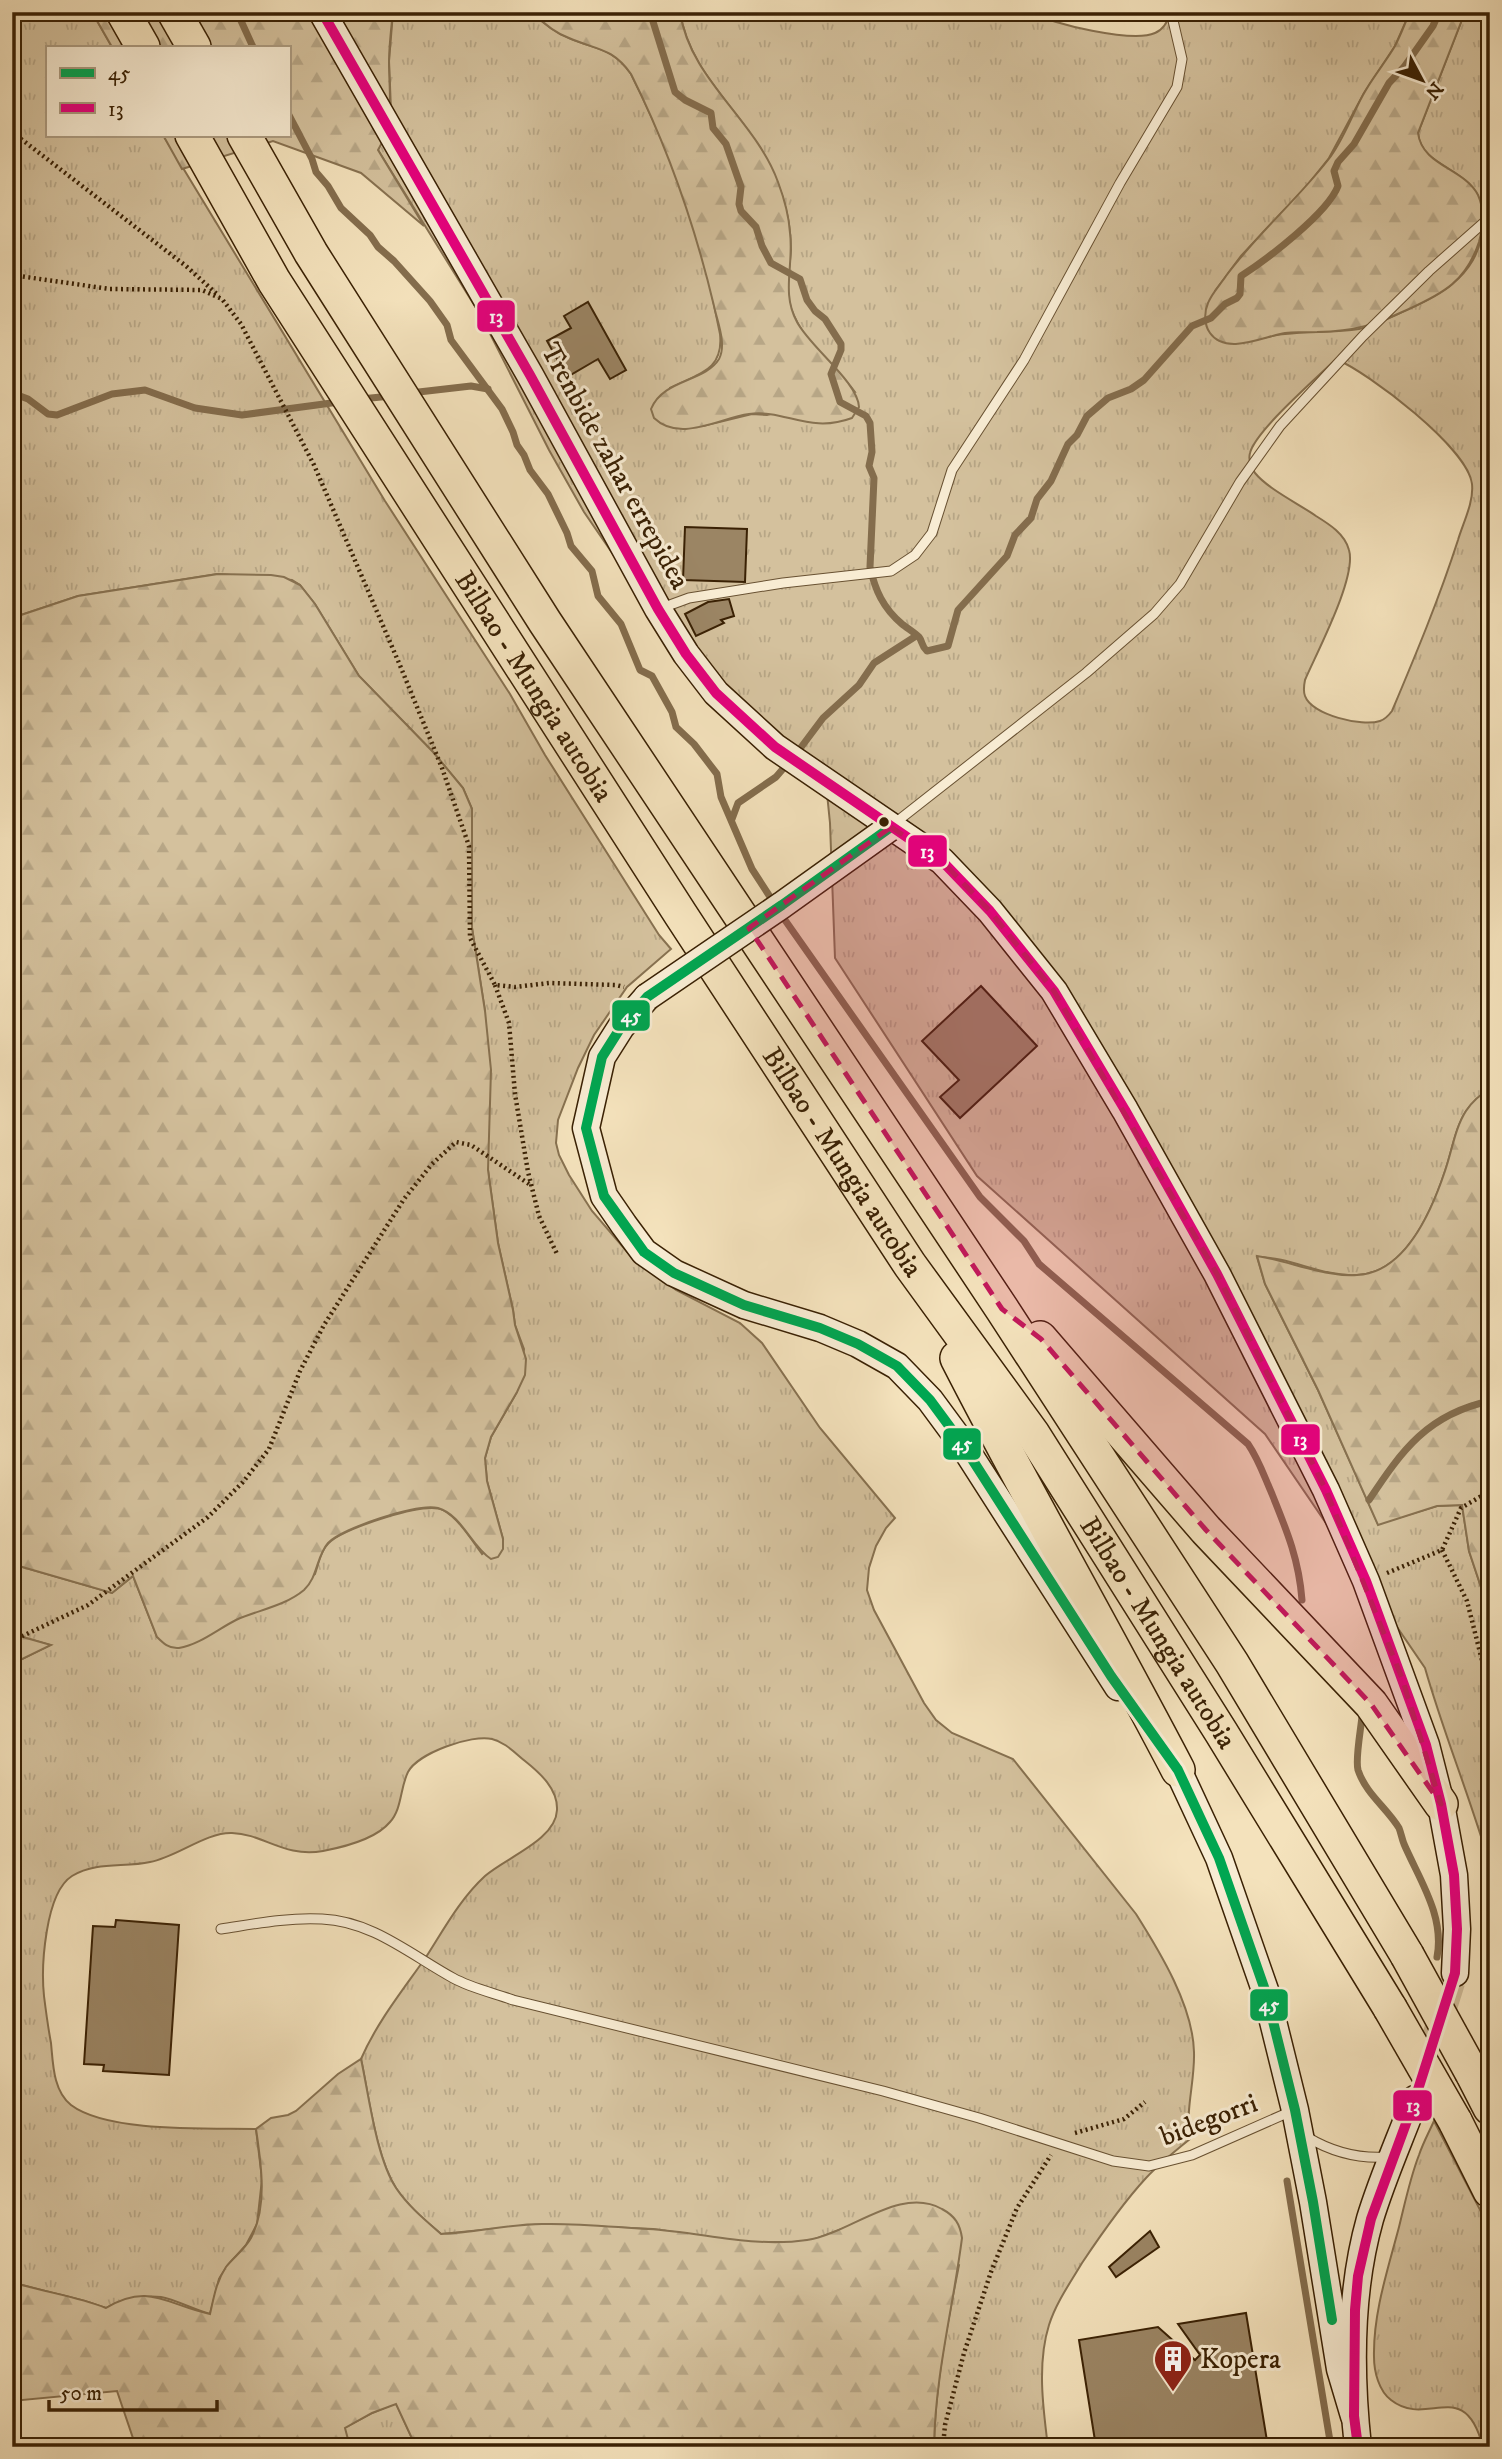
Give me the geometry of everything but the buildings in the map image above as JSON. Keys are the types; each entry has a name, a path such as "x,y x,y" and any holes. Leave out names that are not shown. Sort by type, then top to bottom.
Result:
{"highway":[{"path":"123,12 142,46"},
{"path":"174,12 193,46"},
{"name":"Bilbao - Mungia autobia","path":"193,136 274,281 681,915 910,1265 1033,1434 1221,1732 1390,2008 1455,2121 1490,2191"},
{"name":"Bilbao - Mungia autobia","path":"245,136 311,253 561,645 1002,1310 1232,1663 1407,1955 1490,2108"},
{"path":"910,1265 1004,1450 1121,1660 1178,1770"},
{"path":"1002,1310 1041,1339 1206,1530 1371,1704 1441,1804"}],"street":[{"name":"Trenbide zahar errepidea","path":"322,12 530,375 658,610 686,654 716,693 775,747 942,861 990,911 1054,991 1125,1111 1217,1274 1326,1490 1366,1581 1426,1745 1441,1804 1454,1875 1457,1928 1455,1973"},
{"path":"891,827 647,997 621,1027 602,1057 586,1128 604,1196 644,1252 674,1273 744,1305 820,1328 858,1344 897,1366 930,1400 961,1442 1111,1676 1178,1770 1219,1858 1266,1993 1313,2202 1340,2369 1354,2416"},
{"path":"1357,2447 1354,2416 1358,2276 1371,2219 1415,2099"}],"lane":[{"path":"658,610 689,598 891,571 915,555 932,533 952,470 1024,360 1120,183 1177,86 1182,59 1171,12"},
{"path":"891,827 1075,682 1154,614 1180,584 1240,482 1280,426 1363,335 1429,271 1490,218"},
{"name":"bidegorri","path":"221,1928 312,1919 349,1924 377,1932 457,1980 513,2000 883,2091 979,2118 1113,2161 1149,2166 1297,2122"},
{"path":"1297,2122 1324,2147 1348,2155 1394,2157"}],"path":[{"path":"12,132 186,266 222,299 242,324 314,465 432,745 469,846 470,938 495,985 509,1023 515,1094 532,1186 539,1216 557,1254"},
{"path":"12,275 110,289 202,290 222,299"},
{"path":"495,985 617,985 647,997"},
{"path":"12,1642 88,1605 208,1517 243,1482 269,1448 300,1371 324,1325 404,1199 432,1164 456,1142 471,1145 532,1186"},
{"path":"1484,1495 1490,1478"},
{"path":"1366,1581 1442,1550 1461,1508 1490,1491"},
{"path":"1442,1550 1467,1601 1490,1692"},
{"path":"943,2447 947,2418 964,2353 991,2272 1017,2208 1057,2145 1072,2134 1124,2119 1145,2102"}],"highlighted area":[{"path":"891,827 942,861 990,911 1054,991 1217,1274 1326,1490 1402,1678 1441,1804 1371,1704 1206,1530 1041,1339 1002,1309 749,928"}],"green space":[{"path":"12,12 92,12 111,46 46,46 46,136 164,136 385,501 510,694 545,755 659,935 671,949 627,987 594,1035 578,1068 558,1120 556,1143 569,1175 592,1211 629,1254 676,1290 740,1323 762,1343 820,1428 895,1518 876,1546 869,1568 867,1590 874,1610 924,1703 936,1720 952,1733 1013,1759 1136,1914 1165,1962 1182,1998 1194,2052 1190,2139 1156,2168 1129,2198 1082,2263 1055,2309 1045,2340 1042,2370 1048,2447 934,2447 939,2378 959,2265 855,2224 812,2240 795,2242 745,2242 653,2229 542,2224 441,2234 401,2195 389,2175 378,2143 361,2059 383,2019 468,1894 494,1869 539,1839 554,1821 557,1810 555,1795 542,1776 510,1748 492,1739 459,1742 423,1758 405,1778 394,1817 377,1833 359,1841 309,1852 286,1849 243,1834 222,1834 160,1859 81,1871 63,1885 50,1914 43,1967 53,2068 57,2085 65,2099 88,2114 133,2125 256,2129 262,2179 257,2224 246,2245 219,2279 210,2314 161,2297 125,2300 106,2308 12,2282 12,1664 50,1645 12,1634 12,1564 112,1593 133,1576 157,1637 196,1642 315,1574 323,1552 331,1541 352,1529 386,1517 420,1509 443,1510 459,1524 482,1554 503,1539 487,1481 485,1458 491,1437 517,1392 524,1349 515,1325 498,1243 488,1170 485,1011 472,928 472,809 463,788 433,752 359,676 315,604 300,585 292,580 217,574 78,596 12,618"},
{"path":"92,12 393,12 389,57 389,119 378,150 424,226 361,173 273,141 182,169 164,136 290,136 290,46 111,46"},
{"path":"393,12 532,12 559,33 603,50 624,65 631,74 679,182 704,260 720,334 718,356 713,364 699,375 670,388 675,428 703,426 752,414 767,415 855,392 811,343 796,321 788,294 791,238 781,191 755,140 716,89 693,53 680,12 1030,12 1073,27 1129,36 1158,32 1171,12 1410,12 1395,46 1364,93 1329,158 1305,188 1241,256 1215,291 1218,340 1235,342 1285,334 1371,326 1433,297 1468,268 1481,239 1481,203 1474,189 1464,179 1430,156 1422,146 1418,133 1465,12 1490,12 1490,1089 1477,1098 1466,1111 1424,1221 1403,1251 1390,1263 1374,1272 1344,1275 1282,1260 1257,1257 1265,1284 1318,1390 1378,1524 1437,1506 1462,1505 1469,1551 1490,1614 1490,1866 1425,1668 1265,1434 977,1176 835,958 830,823 825,774 801,766 657,618 584,512 549,450 481,316 378,150 391,110 389,61","holes":["1336,359 1392,395 1436,432 1454,451 1472,484 1470,505 1451,562 1401,690 1392,711 1382,720 1372,722 1350,721 1327,714 1309,703 1304,692 1305,680 1342,596 1350,562 1347,544 1331,526 1261,479 1252,468 1249,458 1263,431"]},
{"path":"532,12 680,12 686,36 696,58 768,159 778,182 786,207 791,245 789,290 792,311 803,332 857,397 859,407 852,418 823,423 762,413 737,416 688,429 664,425 654,418 651,409 657,399 674,386 713,367 721,353 721,332 698,246 669,159 631,74 610,54 559,33"},
{"path":"1410,12 1465,12 1418,133 1427,153 1472,186 1478,195 1483,218 1479,242 1467,267 1443,291 1397,315 1375,323 1343,330 1285,333 1246,343 1235,344 1217,340 1208,330 1206,322 1206,310 1212,296 1238,261 1333,153 1367,89 1395,46"},
{"path":"218,574 271,575 284,577 300,585 315,604 359,676 433,752 463,788 472,809 472,928 491,1070 488,1170 498,1243 515,1325 526,1359 525,1375 491,1437 485,1458 487,1481 503,1539 503,1549 498,1557 491,1559 454,1517 438,1508 428,1507 398,1513 348,1530 328,1543 309,1585 297,1595 236,1620 194,1644 175,1648 166,1645 157,1637 133,1576 112,1593 12,1564 12,618 78,596"},
{"path":"1490,1089 1490,1614 1469,1551 1462,1505 1437,1506 1378,1525 1318,1390 1265,1284 1257,1256 1344,1275 1374,1272 1390,1263 1414,1237 1433,1203 1456,1132 1466,1111 1477,1098"},
{"path":"12,1634 51,1645 12,1664"},
{"path":"361,2059 378,2143 389,2175 406,2201 441,2234 529,2224 568,2224 668,2231 747,2241 787,2242 823,2236 875,2213 909,2203 926,2203 947,2212 956,2221 962,2238 941,2368 934,2447 416,2447 396,2404 345,2428 350,2447 136,2447 117,2391 12,2401 12,2282 106,2308 121,2300 146,2296 210,2314 220,2278 251,2238 260,2212 262,2184 256,2129 271,2118 296,2111 338,2074"},
{"path":"1434,2121 1490,2229 1490,2447 1483,2447 1475,2425 1466,2413 1455,2408 1405,2407 1391,2400 1380,2386 1375,2369 1374,2341 1382,2291 1413,2173"},
{"path":"396,2403 416,2447 350,2447 344,2428"}],"waterway":[{"path":"237,12 253,46"},
{"path":"650,12 675,92 711,113 713,128 726,144 741,187 741,211 756,227 771,263 800,279 807,300 825,319 841,344 831,374 840,402 866,416 870,423 872,452 869,466 874,478 870,567 872,575 885,605 895,618 919,637 927,651 948,646 958,610 1007,556 1015,535 1031,518 1037,499 1051,481 1068,444 1077,435 1087,416 1108,398 1131,389 1144,380 1192,326 1211,318 1225,304 1237,298 1240,294 1241,276 1310,222 1332,197 1338,186 1334,171 1338,162 1354,144 1389,83 1433,26 1439,12"},
{"path":"290,117 316,172 341,208 370,235 378,247 430,301 447,325 451,340 502,409 530,470 548,494 571,546 592,571 598,596 621,624 640,670 652,676 672,712 676,727 694,744 717,774 721,797 752,869 774,903"},
{"path":"410,393 471,386 488,389"},
{"path":"12,393 28,399 48,414 57,415 112,394 145,390 195,408 242,415 339,402"},
{"path":"361,399 391,396"},
{"path":"796,754 823,718 859,685 874,663 916,636"},
{"path":"732,819 738,803 776,777 788,763"},
{"path":"780,913 980,1197 1024,1241 1039,1264 1248,1444 1261,1468 1287,1533 1298,1572 1302,1600"},
{"path":"1369,1500 1405,1450 1433,1425 1468,1407 1490,1401"},
{"path":"1362,1716 1358,1770 1371,1794 1399,1828 1429,1898 1437,1927 1437,1957"},
{"path":"1287,2181 1331,2447"}],"tunnel":[{"path":"1421,2081 1455,1973"}],"transit line":[{"name":"13","path":"322,12 530,375 658,609 686,654 716,693 775,747 942,861 990,911 1054,991 1125,1110 1217,1274 1326,1490 1366,1581 1426,1745 1441,1804 1454,1875 1457,1929 1455,1973 1415,2099 1371,2219 1358,2276 1354,2416 1358,2447"},
{"name":"45","path":"891,827 647,997 621,1027 602,1057 586,1128 604,1196 644,1252 674,1273 744,1305 820,1328 858,1344 897,1366 930,1400 961,1442 1111,1676 1178,1770 1219,1858 1266,1993 1295,2110 1332,2320"}],"place":[{"name":"Kopera","path":"1173,2393"}]}
